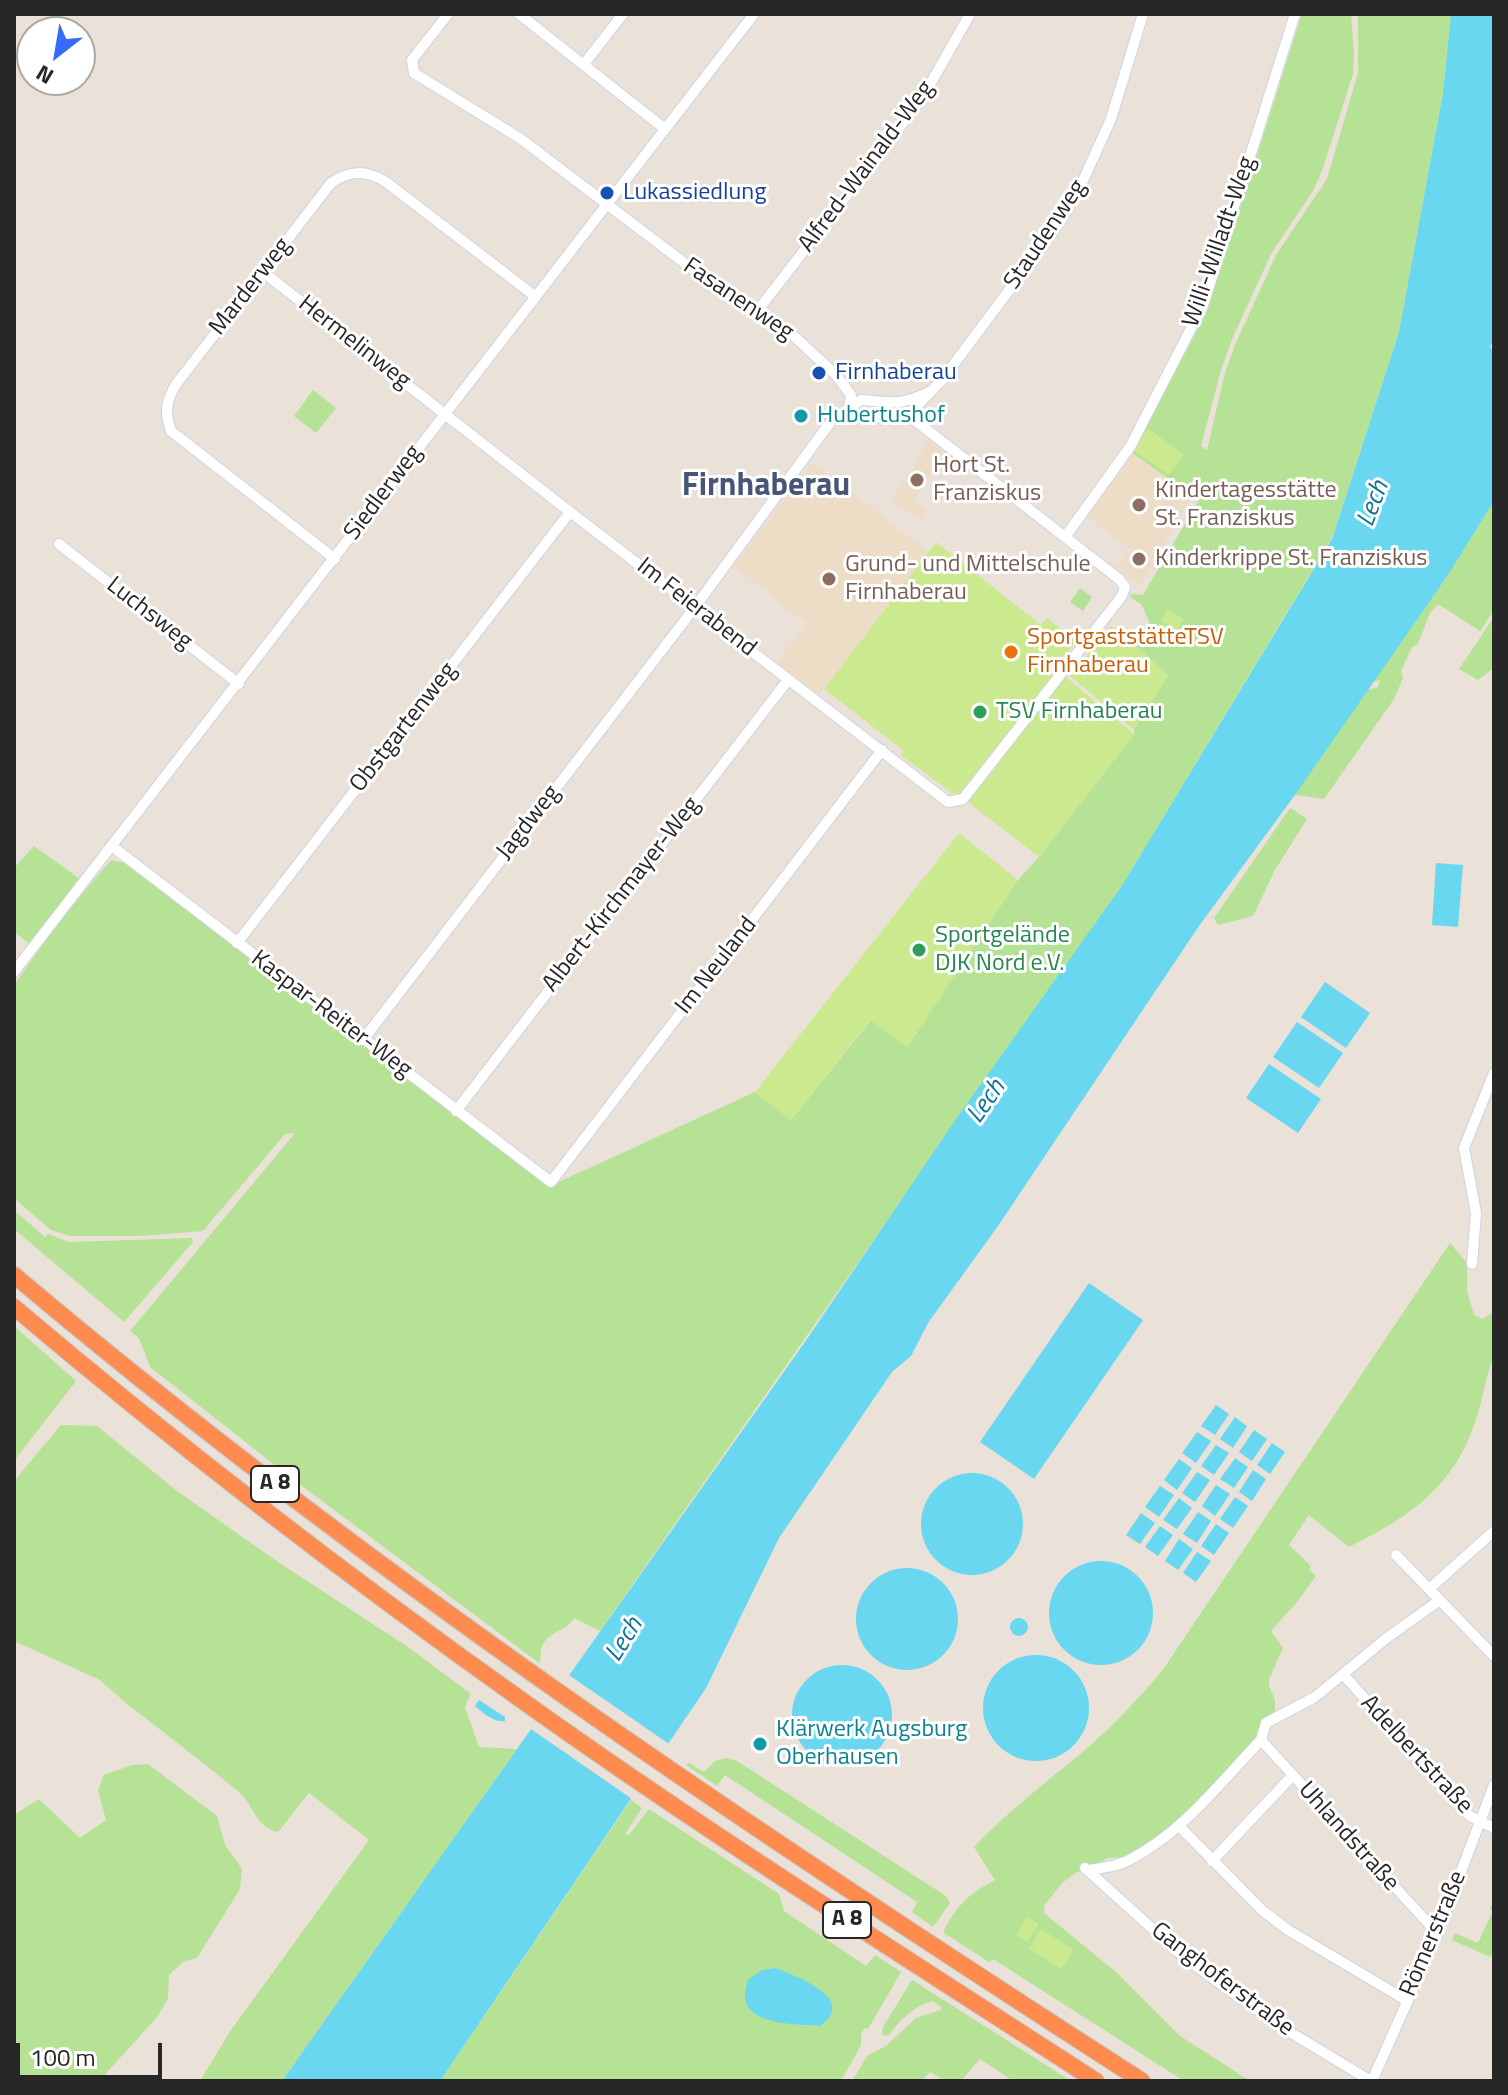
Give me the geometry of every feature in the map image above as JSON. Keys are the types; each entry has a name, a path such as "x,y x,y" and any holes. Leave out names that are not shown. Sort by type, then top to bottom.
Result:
{"highway":[{"name":"A 8","path":"14,1275 309,1510 543,1683 678,1776 1142,2081"},
{"name":"A 8","path":"14,1307 294,1534 528,1705 663,1798 1096,2081"}],"street":[{"name":"Fasanenweg","path":"448,14 412,60 414,73 521,139 755,314 796,338 836,375 851,395 849,410"},
{"path":"519,14 665,129"},
{"path":"584,64 623,14"},
{"name":"Siedlerweg","path":"14,972 754,14"},
{"name":"Alfred-Wainald-Weg","path":"755,314 923,97 970,14"},
{"name":"Staudenweg","path":"931,391 1047,241 1081,185 1111,119 1143,14"},
{"name":"Willi-Willadt-Weg","path":"1065,537 1130,447 1199,313 1295,14"},
{"name":"Marderweg","path":"335,559 176,435 165,416 167,401 174,387 331,183 344,175 358,172 370,174 386,182 536,297"},
{"name":"Hermelinweg","path":"263,272 444,415"},
{"path":"849,410 861,400 883,404 904,403 931,391"},
{"path":"849,410 877,418 900,418 908,415 931,391"},
{"name":"Jagdweg","path":"363,1040 695,607 832,420 849,410"},
{"name":"Im Feierabend","path":"444,415 948,802 963,799 1122,596 1125,587 1119,579 1065,537"},
{"path":"908,415 1065,537"},
{"name":"Obstgartenweg","path":"237,943 570,512"},
{"name":"Luchsweg","path":"59,544 239,684"},
{"name":"Albert-Kirchmayer-Weg","path":"456,1111 788,680"},
{"name":"Im Neuland","path":"551,1182 882,750"},
{"name":"Kaspar-Reiter-Weg","path":"113,847 551,1182"},
{"path":"1472,1264 1476,1213 1464,1148 1494,1073"},
{"path":"1429,1589 1494,1531"},
{"path":"1396,1555 1494,1656"},
{"path":"1406,2000 1288,1930 1263,1911 1179,1826 1261,1740 1266,1723 1307,1702 1440,1600"},
{"name":"Adelbertstraße","path":"1343,1674 1460,1807 1494,1828"},
{"name":"Uhlandstraße","path":"1261,1740 1437,1933"},
{"path":"1212,1861 1293,1775"},
{"name":"Römerstraße","path":"1372,2081 1437,1933 1494,1785"},
{"name":"Ganghoferstraße","path":"1179,1826 1128,1861 1086,1868 1189,1961 1278,2025 1372,2081"}],"shaded area":[{"name":"Hort St. Franziskus","path":"929,441 943,452 934,464 938,467 914,499 928,510 920,521 891,499 918,464 916,461"},
{"name":"Kindertagesstätte St. Franziskus","path":"1132,453 1192,496 1139,586 1117,568 1130,550 1085,515"},
{"name":"Grund- und Mittelschule Firnhaberau","path":"813,463 928,551 819,695 777,662 806,624 734,566"}],"green space":[{"path":"1302,14 1351,14 1353,74 1313,191 1272,252 1233,337 1201,446 1207,450 1225,373 1235,345 1276,255 1327,179 1358,73 1358,14 1451,14 1443,93 1399,332 1332,538 1121,887 600,1631 574,1618 546,1640 539,1663 290,1477 150,1367 139,1338 130,1331 295,1133 285,1134 203,1231 143,1236 70,1236 51,1230 14,1198 14,985 61,919 111,860 124,863 550,1186 755,1092 791,1120 871,1020 907,1047 1018,880 1134,734 1168,675 1134,645 1155,636 1142,605 1130,597 1132,594 1143,595 1199,500 1132,453 1207,312"},
{"path":"313,390 336,408 316,433 294,416"},
{"path":"1148,429 1184,454 1169,475 1133,450"},
{"path":"1494,501 1494,610 1480,631 1438,604 1430,613 1418,644 1412,647 1401,671 1403,678 1394,699 1324,799 1295,795 1367,690 1378,687 1380,680 1372,682 1448,575"},
{"name":"TSV Firnhaberau","path":"936,542 1041,625 1047,618 1076,641 1055,668 1134,734 1039,857 901,755 903,750 824,689"},
{"path":"1080,588 1092,597 1083,611 1070,602"},
{"path":"1167,610 1184,619 1178,630 1161,621"},
{"path":"1494,617 1494,668 1478,680 1459,669"},
{"path":"1111,626 1168,675 1134,730 1070,676"},
{"path":"1290,808 1307,819 1275,870 1253,916 1218,925 1214,918"},
{"name":"Sportgelände DJK Nord e.V.","path":"959,833 1018,880 907,1047 870,1020 791,1120 755,1092"},
{"path":"34,846 84,882 31,945 14,932 14,868"},
{"path":"14,1210 45,1237 48,1234 69,1242 192,1238 193,1242 124,1322 14,1229"},
{"path":"1450,1243 1467,1263 1467,1291 1474,1315 1482,1319 1494,1312 1495,1334 1493,1355 1477,1416 1455,1465 1422,1502 1401,1518 1349,1547 1309,1515 1289,1545 1311,1566 1309,1570 1316,1576 1271,1631 1283,1648 1269,1679 1275,1700 1275,1717 1261,1740 1179,1826 1127,1857 1107,1858 1089,1870 1077,1872 1062,1883 1044,1906 1044,1913 1117,1973 1180,2036 1250,2081 1184,2081 993,1959 989,1962 944,1933 944,1930 965,1900 995,1880 974,1847 1085,1750 1162,1671"},
{"path":"14,1326 76,1381 14,1461"},
{"path":"61,1425 97,1426 177,1491 408,1647 471,1694 465,1707 479,1747 517,1749 282,2081 200,2081 231,2030 369,1840 309,1793 278,1832 264,1826 240,1793 100,1680 14,1641 14,1481"},
{"path":"727,1758 737,1761 946,1896 950,1903 933,1927 912,1912 917,1902 725,1775 717,1786 686,1765 689,1763 704,1772 715,1761"},
{"path":"148,1764 217,1816 225,1845 242,1869 240,1889 197,1958 184,1961 169,1975 168,1998 158,2016 99,2081 14,2081 14,1815 39,1799 80,1838 106,1820 98,1790 104,1775 132,1765"},
{"path":"631,1800 642,1808 625,1834 629,1835 649,1809 779,1894 784,1911 866,1966 875,1955 901,1972 868,2029 865,2028 861,2034 861,2045 841,2081 440,2081"},
{"path":"1494,1901 1494,1949 1490,1957 1452,1940 1455,1933 1478,1943 1493,1911 1490,1909"},
{"path":"1028,1917 1039,1924 1027,1942 1016,1935"},
{"path":"1041,1929 1074,1950 1061,1969 1029,1948"},
{"path":"912,1980 1071,2081 1013,2081 980,2059 961,2081 945,2081 930,2072 921,2081 852,2081 867,2056 886,2046 916,2018 941,2010 933,2001 926,2003 908,2014 888,2036 882,2035 883,2027"}],"water":[{"name":"Lech","path":"1451,14 1494,14 1494,336 1490,348 1494,349 1494,501 1448,575 1295,795 1199,926 998,1226 928,1323 911,1356 892,1372 779,1538 706,1688 440,2081 282,2081 805,1342 954,1122 1121,887 1332,539 1399,332 1443,93"},
{"path":"1436,863 1463,865 1458,927 1432,925"},
{"path":"1325,982 1370,1013 1346,1048 1301,1017"},
{"path":"1297,1022 1343,1053 1319,1088 1273,1057"},
{"path":"1269,1064 1321,1099 1298,1133 1246,1098"},
{"path":"1089,1283 1143,1320 1034,1479 980,1442"},
{"path":"1216,1405 1229,1414 1215,1435 1201,1426"},
{"path":"1235,1417 1247,1426 1233,1448 1220,1439"},
{"path":"1254,1430 1267,1439 1252,1461 1239,1452"},
{"path":"1197,1432 1211,1441 1196,1463 1182,1453"},
{"path":"1272,1443 1285,1452 1270,1474 1257,1465"},
{"path":"1216,1445 1229,1453 1214,1475 1201,1466"},
{"path":"1235,1458 1248,1467 1234,1488 1220,1479"},
{"path":"1179,1459 1192,1468 1177,1490 1164,1480"},
{"path":"1253,1470 1266,1479 1252,1501 1239,1492"},
{"path":"1197,1472 1210,1480 1195,1502 1182,1493"},
{"path":"972,1473 991,1477 1008,1488 1019,1505 1023,1524 1019,1543 1008,1560 991,1571 972,1575 953,1571 936,1560 925,1543 921,1524 925,1505 936,1488 953,1477"},
{"path":"1216,1485 1230,1494 1215,1516 1202,1506"},
{"path":"1160,1486 1174,1495 1159,1517 1145,1507"},
{"path":"1235,1497 1248,1506 1233,1528 1220,1519"},
{"path":"1179,1498 1192,1508 1177,1529 1163,1520"},
{"path":"1198,1512 1211,1521 1197,1543 1183,1534"},
{"path":"1141,1513 1155,1523 1140,1544 1126,1535"},
{"path":"1216,1524 1229,1533 1214,1555 1201,1546"},
{"path":"1160,1526 1173,1535 1158,1556 1145,1547"},
{"path":"1179,1539 1193,1549 1178,1570 1165,1561"},
{"path":"1197,1552 1211,1561 1196,1582 1183,1573"},
{"path":"1101,1561 1121,1565 1138,1576 1149,1593 1153,1613 1149,1633 1138,1650 1121,1661 1101,1665 1081,1661 1064,1650 1053,1633 1049,1613 1053,1593 1064,1576 1081,1565"},
{"path":"907,1568 926,1572 943,1583 954,1600 958,1619 954,1638 943,1655 926,1666 907,1670 888,1666 871,1655 860,1638 856,1619 860,1600 871,1583 888,1572"},
{"path":"1015,1618 1023,1618 1028,1627 1026,1634 1015,1636 1010,1631 1010,1623"},
{"path":"1036,1655 1056,1659 1074,1670 1085,1688 1089,1708 1085,1728 1074,1746 1056,1757 1036,1761 1016,1757 998,1746 987,1728 983,1708 987,1688 998,1670 1016,1659"},
{"path":"842,1665 870,1673 884,1687 892,1715 884,1743 870,1757 842,1765 814,1757 800,1743 792,1715 800,1687 814,1673"},
{"path":"479,1700 505,1717 505,1721 493,1719 482,1712 475,1706"},
{"path":"776,1968 809,1983 828,1998 832,2006 830,2016 820,2026 776,2022 765,2019 749,2008 745,1997 748,1980 762,1970"}],"pier":[{"path":"566,1673 672,1746 635,1801 528,1727"}],"place":[{"name":"Lukassiedlung","path":"607,193"},
{"name":"Firnhaberau","path":"819,373"},
{"name":"Hubertushof","path":"801,416"},
{"name":"Hort St. Franziskus","path":"917,480"},
{"name":"Kindertagesstätte St. Franziskus","path":"1139,505"},
{"name":"Kinderkrippe St. Franziskus","path":"1139,559"},
{"name":"Grund- und Mittelschule Firnhaberau","path":"829,579"},
{"name":"SportgaststätteTSV Firnhaberau","path":"1011,652"},
{"name":"TSV Firnhaberau","path":"980,712"},
{"name":"Sportgelände DJK Nord e.V.","path":"919,950"},
{"name":"Klärwerk Augsburg Oberhausen","path":"760,1744"}],"district":[{"name":"Firnhaberau","path":"766,487"}]}
